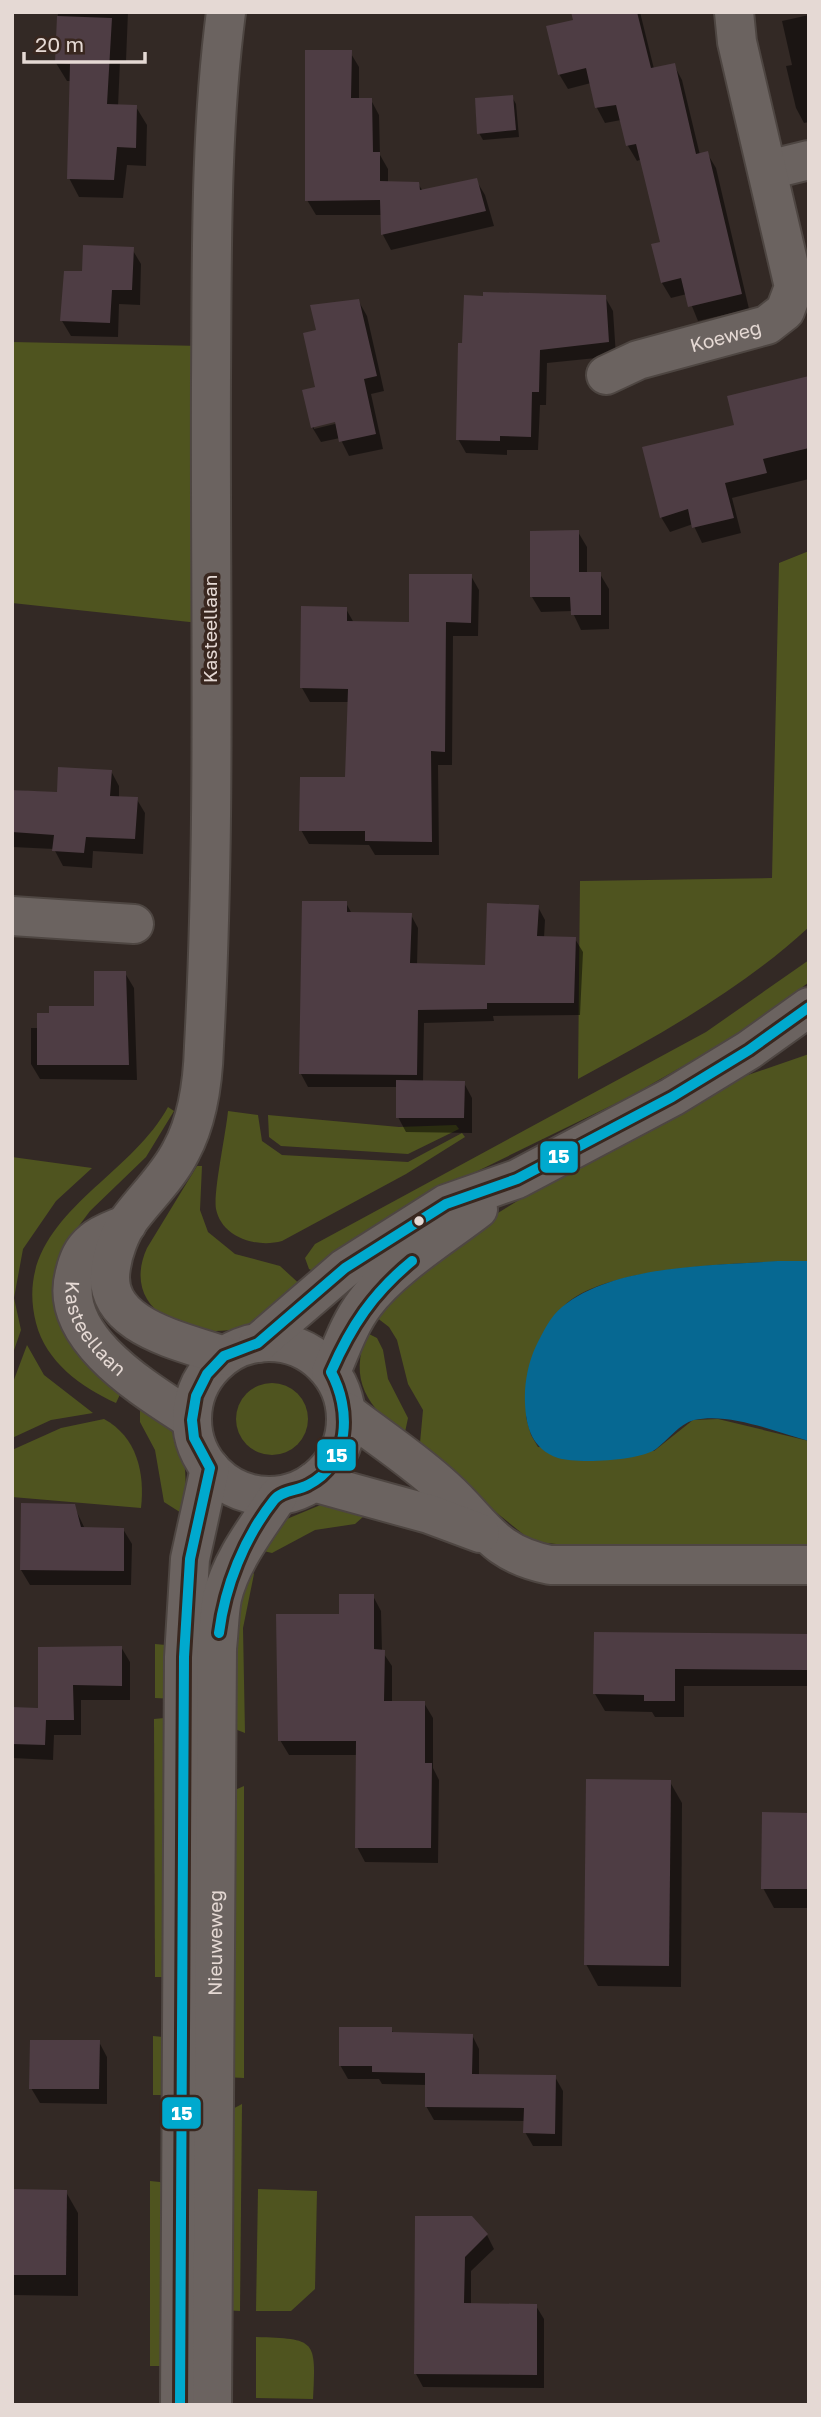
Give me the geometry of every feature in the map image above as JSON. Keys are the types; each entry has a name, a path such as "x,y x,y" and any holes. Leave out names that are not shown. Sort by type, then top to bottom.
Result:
{"street":[{"name":"Kasteellaan","path":"226,12 219,69 212,274 209,917 204,1051 198,1099 183,1148 171,1170 127,1224 113,1257 109,1276 116,1301 125,1313 145,1327 241,1350"},
{"name":"Koeweg","path":"606,375 638,360 767,325 785,312 794,287 737,42 734,12"},
{"path":"768,170 809,160"},
{"path":"12,916 134,924"},
{"path":"241,1350 278,1342 298,1348 316,1357 331,1372 344,1398 345,1432 340,1452 328,1469 313,1482 278,1496 259,1496 241,1491 223,1481 210,1468 194,1438 192,1420 196,1396 207,1374 376,1247 446,1204 517,1179 672,1097 749,1050 809,1007"},
{"path":"331,1372 351,1324 381,1285 517,1179"},
{"name":"Kasteellaan","path":"127,1224 94,1240 80,1256 73,1279 77,1310 90,1336 107,1358 192,1420"},
{"path":"346,1412 445,1488 485,1535"},
{"name":"Nieuweweg","path":"180,2405 184,1657 190,1559 210,1468"},
{"path":"313,1482 429,1514 485,1535 524,1558 550,1565 809,1565"},
{"name":"Nieuweweg","path":"212,2405 217,1648 222,1599 230,1574 241,1552 278,1496"}],"green space":[{"path":"12,342 202,346 199,623 12,603"},
{"path":"809,551 809,927 783,950 727,991 669,1028 578,1079 580,881 772,878 779,563"},
{"path":"809,960 809,982 751,1027 631,1096 408,1205 410,1211 317,1273 309,1269 305,1258 315,1244 706,1032"},
{"path":"809,1054 809,1261 680,1268 611,1282 583,1292 560,1312 526,1417 538,1447 654,1451 693,1420 718,1419 809,1441 809,1547 574,1546 538,1542 528,1538 443,1470 420,1443 423,1410 408,1384 397,1340 389,1327 376,1317 392,1296 485,1221 543,1185 745,1076"},
{"path":"168,1107 174,1111 146,1157 90,1211 69,1239 123,1388 116,1403 78,1381 48,1350 36,1323 33,1287 40,1256 56,1229 149,1134"},
{"path":"228,1111 258,1115 262,1141 282,1155 408,1162 462,1133 465,1137 406,1174 282,1241 252,1242 233,1234 225,1227 216,1209"},
{"path":"268,1115 399,1127 456,1125 459,1129 408,1154 281,1146 269,1137"},
{"path":"12,1157 92,1168 56,1201 23,1249 14,1298 21,1330 12,1356"},
{"path":"197,1166 202,1166 200,1210 208,1232 235,1254 280,1266 304,1288 265,1317 240,1328 200,1330 180,1325 150,1304 142,1288 141,1270 147,1248"},
{"path":"367,1333 377,1338 383,1350 388,1379 408,1418 404,1437 380,1414 365,1391 360,1365"},
{"path":"27,1345 44,1375 93,1413 51,1420 12,1438 12,1385"},
{"path":"272,1383 292,1389 302,1399 308,1419 302,1439 292,1449 272,1455 252,1449 242,1439 236,1419 242,1399 252,1389"},
{"path":"140,1403 167,1421 180,1441 185,1466 186,1516 164,1502 155,1450 140,1422"},
{"path":"104,1419 124,1436 136,1457 142,1482 141,1508 12,1497 12,1450 61,1428"},
{"path":"330,1501 365,1510 364,1516 355,1524 315,1530 272,1553 259,1550 282,1521"},
{"path":"250,1570 254,1574 243,1628 245,1733 227,1726 230,1627"},
{"path":"155,1644 177,1646 176,1699 155,1698"},
{"path":"175,1717 174,1977 155,1977 154,1719"},
{"path":"244,1786 244,2078 225,2077 226,1794"},
{"path":"153,2036 173,2038 172,2095 153,2095"},
{"path":"242,2104 240,2311 222,2310 225,2113"},
{"path":"150,2181 160,2182 168,2190 171,2366 150,2366"},
{"path":"258,2189 317,2191 315,2289 291,2311 256,2311"},
{"path":"256,2337 291,2339 308,2346 314,2364 313,2399 256,2398"}],"water":[{"path":"809,1261 809,1441 752,1424 708,1418 683,1425 648,1453 623,1459 567,1460 549,1454 536,1443 529,1429 526,1412 527,1374 541,1335 562,1307 609,1282 636,1275 695,1266"}],"building":[{"path":"571,12 637,12 651,68 675,63 696,154 708,151 742,294 688,307 681,278 661,283 651,244 660,242 636,144 626,146 616,105 595,108 586,68 558,75 546,26 573,20"},
{"path":"57,16 112,18 107,104 137,105 136,148 117,147 114,180 67,179 70,64 55,63"},
{"path":"305,50 352,50 351,98 372,98 373,152 380,152 380,181 419,182 420,190 477,178 486,211 381,235 380,200 305,201"},
{"path":"513,95 516,130 477,134 475,98"},
{"path":"83,245 134,247 132,290 112,290 110,323 60,321 64,271 82,271"},
{"path":"483,292 606,295 609,342 540,350 539,392 532,392 531,437 500,436 500,441 456,440 458,343 462,343 464,295 483,296"},
{"path":"359,299 377,376 364,379 376,434 339,442 335,422 311,428 302,390 315,387 303,333 316,330 310,305"},
{"path":"809,376 809,448 763,459 767,473 725,483 734,518 692,528 688,509 660,518 642,447 734,425 727,396"},
{"path":"579,530 579,572 601,572 601,615 571,615 570,597 530,597 530,531"},
{"path":"409,574 472,574 471,623 446,622 445,752 431,751 432,842 365,841 365,831 299,831 300,777 345,777 348,689 300,688 301,606 347,607 347,621 409,622"},
{"path":"58,767 112,770 110,796 138,797 135,839 86,837 84,853 52,851 54,835 12,832 12,790 57,792"},
{"path":"302,901 347,901 347,912 412,913 410,963 485,965 487,903 539,905 537,936 576,937 574,1003 487,1003 487,1009 418,1010 417,1075 299,1074"},
{"path":"94,971 126,971 129,1065 37,1065 37,1013 49,1013 49,1006 94,1006"},
{"path":"396,1080 465,1081 464,1118 396,1118"},
{"path":"21,1503 75,1504 81,1527 124,1528 124,1571 20,1570"},
{"path":"339,1594 374,1594 374,1649 385,1650 384,1701 425,1701 425,1763 432,1763 431,1848 355,1848 356,1741 278,1741 276,1614 339,1614"},
{"path":"594,1632 809,1634 809,1670 675,1669 675,1701 644,1701 644,1695 593,1694"},
{"path":"122,1646 122,1686 73,1685 74,1720 46,1720 45,1745 12,1744 12,1707 38,1708 38,1647"},
{"path":"586,1779 671,1780 669,1966 584,1965"},
{"path":"762,1812 809,1813 809,1889 761,1889"},
{"path":"339,2027 392,2027 392,2032 473,2034 472,2074 556,2075 555,2134 523,2133 524,2108 425,2107 425,2073 372,2072 372,2066 339,2066"},
{"path":"30,2040 100,2040 99,2089 29,2089"},
{"path":"12,2189 67,2190 66,2275 12,2275"},
{"path":"415,2216 472,2216 488,2234 465,2257 464,2303 537,2304 537,2375 414,2374"}],"transit line":[{"name":"15","path":"180,2405 184,1657 190,1559 210,1468 194,1438 192,1420 196,1396 207,1374 224,1356 258,1343 345,1268 446,1204 517,1179 672,1097 749,1050 809,1007"},
{"name":"15","path":"219,1633 231,1580 245,1546 263,1515 277,1497 308,1485 333,1463 343,1434 344,1418 338,1387 331,1372 364,1311 386,1285 412,1261"}]}
